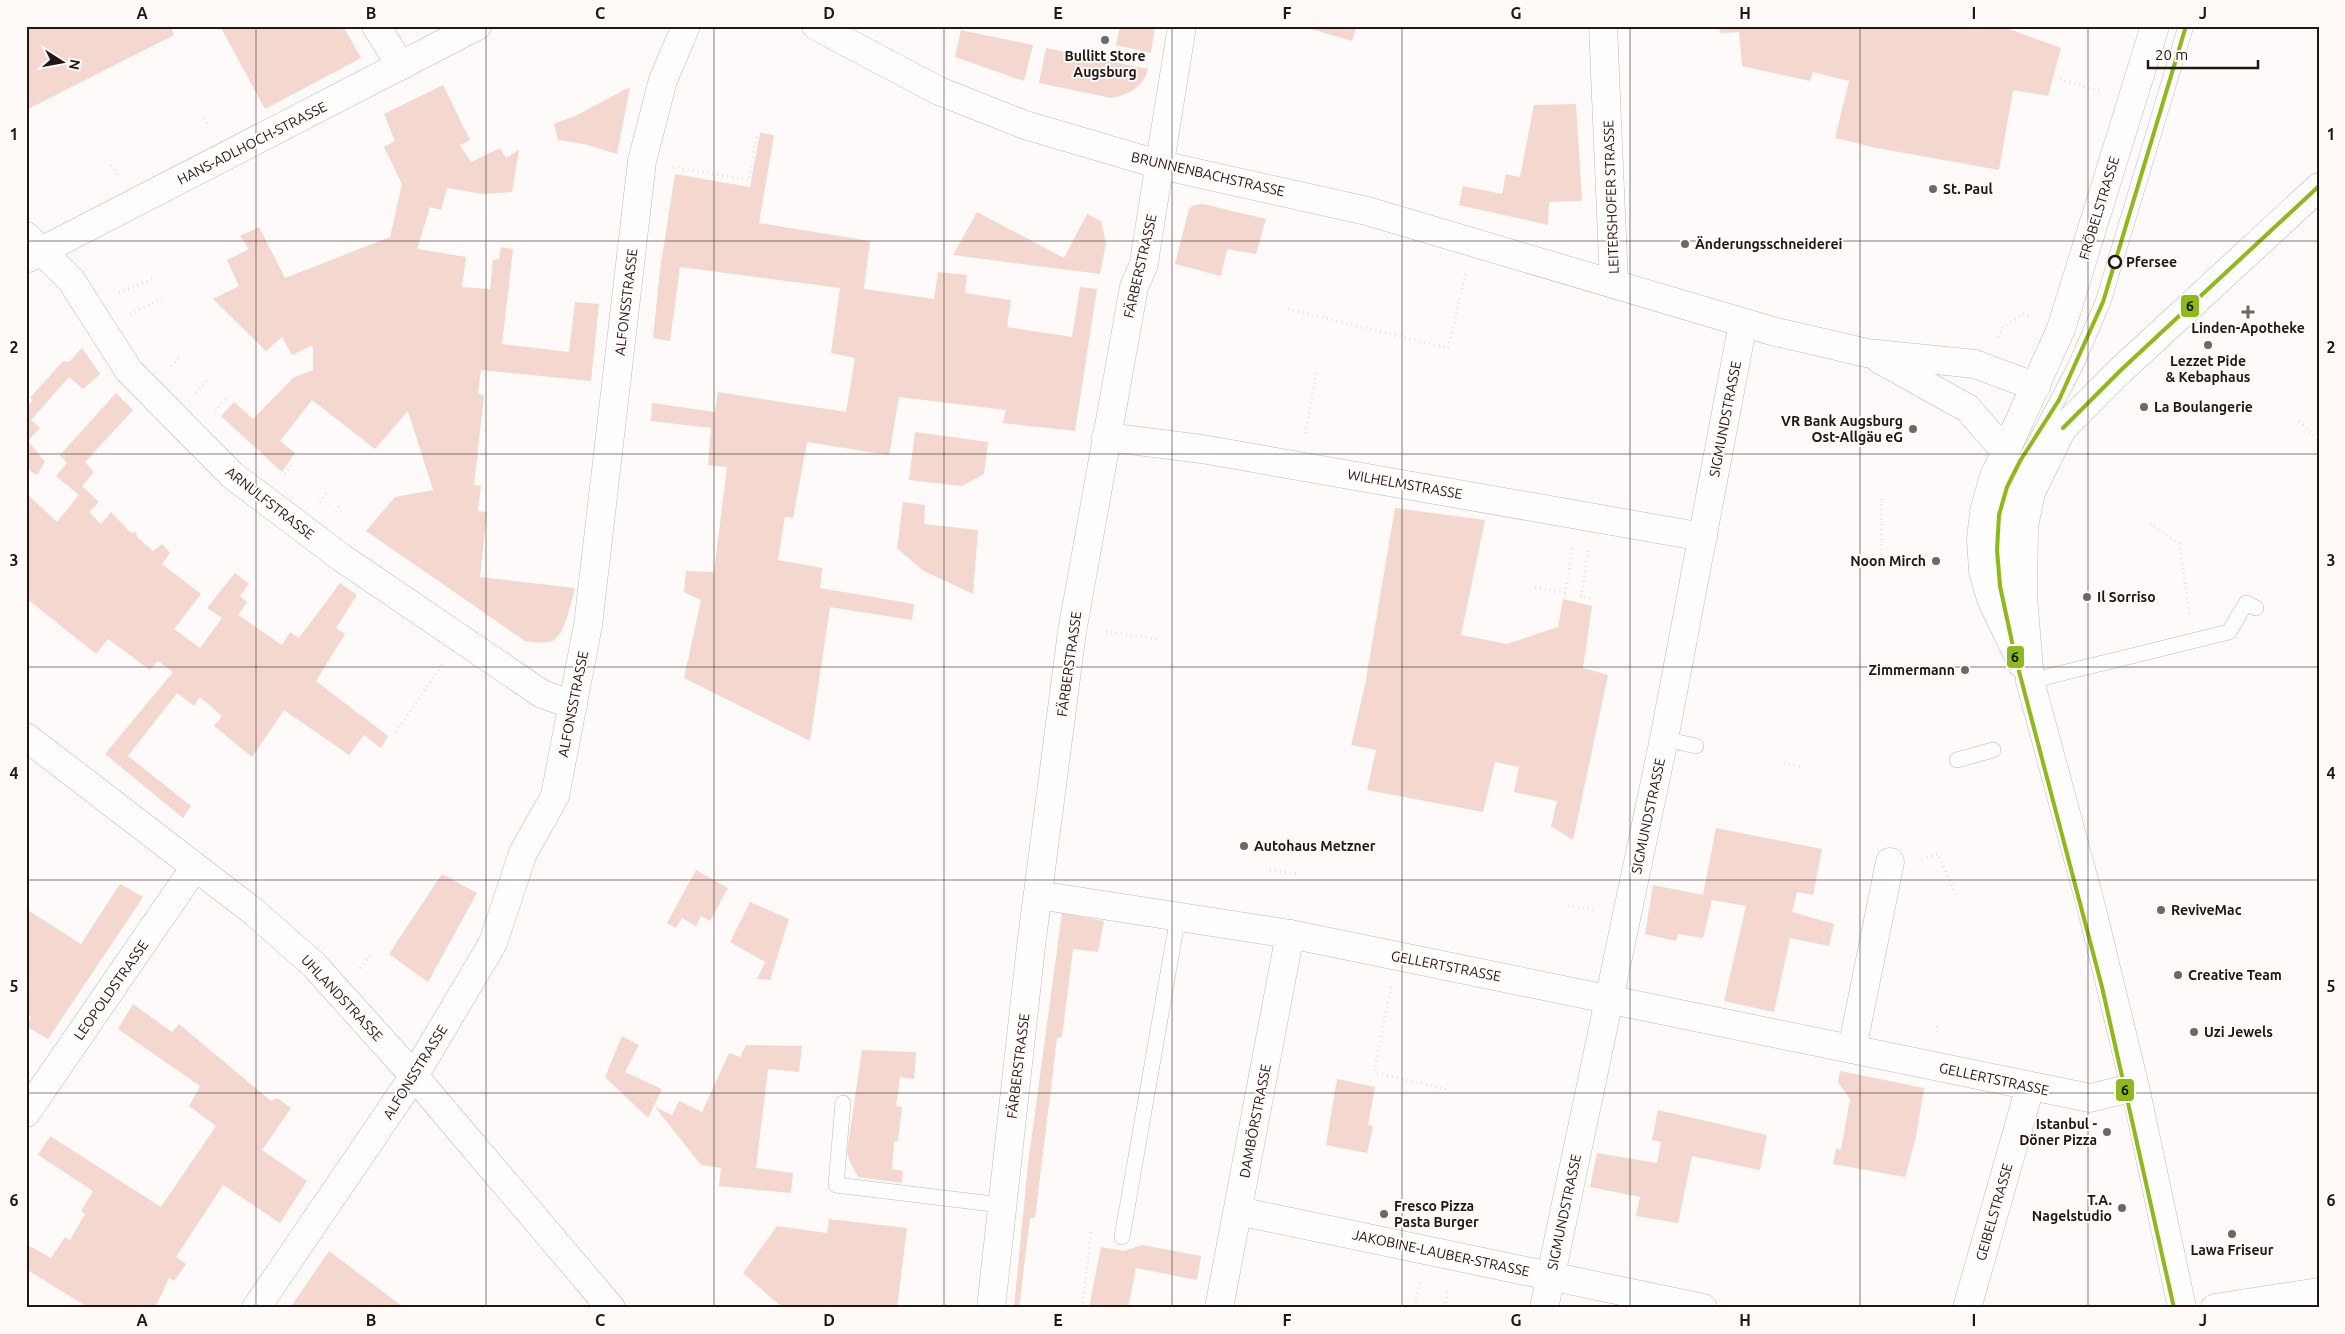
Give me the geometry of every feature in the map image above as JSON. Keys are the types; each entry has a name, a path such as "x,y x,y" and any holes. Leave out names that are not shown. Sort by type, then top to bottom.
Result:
{"street":[{"path":"376,26 401,66"},
{"name":"HANS-ADLHOCH-STRASSE","path":"32,249 401,66 477,26"},
{"name":"ALFONSSTRASSE","path":"256,1308 414,1076 493,943 523,853 556,796 588,625 642,162 663,80 686,26"},
{"name":"BRUNNENBACHSTRASSE","path":"816,26 939,91 1025,125 1161,165 1367,211 1614,284"},
{"name":"FÄRBERSTRASSE","path":"991,1308 1001,1205 1038,895 1074,626 1134,287 1144,264 1182,26"},
{"name":"LEITERSHOFER STRASSE","path":"1603,26 1614,284 1743,323 1867,353 1975,364 2036,388"},
{"name":"FRÖBELSTRASSE","path":"2030,681 1991,599 1982,571 1981,539 1984,512 1993,478 2036,388 2061,329 2155,26"},
{"path":"2182,1308 2135,1087 2091,906 2030,681 2023,596 2024,526 2031,492 2057,421 2122,369 2319,186"},
{"name":"ARNULFSTRASSE","path":"32,249 71,280 128,371 232,475 342,558 542,694 573,704"},
{"name":"SIGMUNDSTRASSE","path":"1544,1308 1664,740 1743,323"},
{"name":"LEITERSHOFER STRASSE","path":"1867,353 1968,408 2005,451"},
{"name":"WILHELMSTRASSE","path":"1106,437 1202,449 1703,537"},
{"name":"UHLANDSTRASSE","path":"26,736 254,912 314,965 414,1076 611,1308"},
{"path":"1852,1049 1890,865"},
{"name":"LEOPOLDSTRASSE","path":"26,1113 195,867"},
{"name":"GELLERTSTRASSE","path":"1038,895 1290,934 2090,1098 2135,1087"},
{"name":"DAMBÖRSTRASSE","path":"1219,1308 1290,934"},
{"name":"GEIBELSTRASSE","path":"1967,1308 2030,1087"},
{"name":"JAKOBINE-LAUBER-STRASSE","path":"1238,1211 1702,1308"},
{"path":"2214,1308 2319,1292"}],"lane":[{"path":"2186,26 2103,302 2057,421 2018,474 2007,515 2007,560 2011,600 2030,681 2229,632 2246,603 2256,608"},
{"path":"2036,388 2057,421"},
{"path":"1664,740 1696,746"},
{"path":"1957,760 1993,750"},
{"path":"1122,1237 1178,916"},
{"path":"843,1103 836,1186 1001,1205"}],"path":[{"path":"2060,79 2133,100"},
{"path":"642,162 749,180 757,134"},
{"path":"1288,309 1448,348 1473,242"},
{"path":"88,306 155,278"},
{"path":"1299,466 1317,372"},
{"path":"2299,421 2319,441"},
{"path":"1881,499 1882,558"},
{"path":"1535,587 1565,593 1586,516"},
{"path":"1586,516 1581,598 1593,599"},
{"path":"2150,524 2179,544 2195,641"},
{"path":"1074,626 1157,639"},
{"path":"396,732 460,638"},
{"path":"1784,763 1802,767"},
{"path":"1890,865 1938,854 1957,897"},
{"path":"1270,870 1299,874"},
{"path":"1398,956 1374,1072 1450,1090"},
{"path":"1082,1308 1091,1233 1095,1234"}],"shaded area":[{"path":"26,26 171,26 174,35 26,110"},
{"path":"220,26 343,26 361,58 265,109"},
{"path":"1120,26 1155,26 1151,53 1116,45"},
{"path":"1301,26 1357,26 1352,41"},
{"path":"1719,26 2001,26 2061,48 2048,96 2013,90 1999,170 1877,148 1835,138 1849,81 1813,72 1810,81 1742,66 1739,32 1720,33"},
{"path":"961,30 1033,45 1024,81 955,57"},
{"path":"1046,48 1148,69 1143,81 1134,89 1123,95 1111,98 1039,83"},
{"path":"443,85 470,140 460,145 471,162 500,148 506,158 519,150 512,192 483,194 447,188 441,210 430,207 417,249 466,257 462,287 490,289 493,260 499,259 501,247 513,249 502,344 569,352 575,302 599,304 591,381 481,370 478,393 484,396 474,485 481,486 478,511 487,512 480,577 575,588 561,632 557,638 549,642 525,641 366,531 395,497 433,490 408,411 375,449 312,400 280,441 295,453 282,472 221,416 234,402 253,419 293,378 313,370 313,345 292,355 282,337 266,351 213,299 239,286 227,260 249,249 240,236 259,227 285,278 390,237 402,184 384,147 395,141 384,114"},
{"path":"630,87 617,154 584,144 558,140 554,124 577,115"},
{"path":"1576,104 1582,201 1549,202 1548,225 1459,205 1463,186 1502,194 1506,174 1520,177 1534,105"},
{"path":"760,133 774,135 759,223 870,241 864,289 934,299 938,272 967,275 965,293 1011,300 1007,327 1072,337 1080,287 1097,289 1075,431 1003,423 1006,410 899,397 889,455 807,442 793,518 785,517 778,560 822,568 820,588 914,604 912,620 830,607 810,741 684,678 701,600 684,592 686,571 714,572 727,467 708,465 711,428 651,421 652,403 715,412 718,392 846,412 855,358 831,353 840,288 680,267 670,341 653,338 660,270 675,174 750,187"},
{"path":"1203,204 1266,219 1256,254 1227,249 1221,276 1175,264 1189,209 1194,205"},
{"path":"977,212 1064,258 1087,214 1101,221 1106,243 1100,274 953,255"},
{"path":"82,348 100,374 83,389 69,377 31,420 40,428 28,441 45,462 37,475 26,469 26,408 33,400 30,398 63,361 69,362"},
{"path":"116,393 133,410 85,462 94,472 82,486 99,502 89,512 101,524 111,512 131,533 136,532 137,537 153,551 162,544 170,553 162,564 201,594 174,629 200,648 222,618 207,608 235,573 249,584 240,596 247,602 238,615 282,645 290,632 299,638 340,583 357,595 336,628 345,634 316,681 388,736 381,748 364,735 349,755 284,710 252,757 214,726 222,716 200,697 194,706 177,693 128,756 191,806 183,818 105,754 173,672 158,661 150,670 108,639 96,654 26,598 26,493 57,522 79,495 56,476 67,463 60,455"},
{"path":"915,432 988,442 984,474 962,486 909,480"},
{"path":"903,502 925,505 924,524 978,530 973,594 922,570 897,548"},
{"path":"1395,508 1485,520 1461,635 1507,644 1558,627 1563,599 1592,606 1583,668 1608,675 1573,840 1551,826 1557,801 1514,792 1519,767 1495,762 1483,812 1367,790 1376,750 1351,745 1365,685"},
{"path":"1716,828 1822,849 1813,895 1797,892 1792,912 1834,924 1829,946 1790,938 1774,1012 1724,1001 1746,906 1712,900 1703,938 1678,934 1676,941 1645,934 1653,885 1703,895"},
{"path":"696,870 728,888 710,921 701,916 696,926 682,918 676,928 667,923"},
{"path":"442,874 477,893 428,982 389,954"},
{"path":"120,884 143,897 48,1039 26,1026 31,1017 26,1014 26,909 81,944"},
{"path":"750,902 789,919 770,980 757,979 765,962 730,942"},
{"path":"1062,913 1104,921 1098,952 1073,949 1062,1037 1057,1038 1035,1218 1030,1218 1019,1308 1014,1308 1028,1164"},
{"path":"133,1004 172,1032 179,1024 271,1101 277,1098 291,1108 262,1150 307,1181 280,1223 223,1185 176,1257 186,1264 174,1281 169,1278 155,1308 89,1308 26,1269 26,1244 51,1258 65,1237 70,1240 85,1214 81,1211 93,1191 38,1155 50,1136 161,1207 216,1126 189,1106 200,1086 118,1029"},
{"path":"622,1036 639,1045 625,1072 662,1089 648,1118 605,1077"},
{"path":"746,1045 802,1046 799,1072 768,1069 756,1168 793,1173 791,1193 719,1186 721,1168 701,1165 655,1107 672,1115 679,1101 702,1112 729,1053 740,1057"},
{"path":"862,1050 916,1052 914,1079 900,1077 896,1106 902,1107 898,1141 894,1141 892,1169 903,1171 902,1183 858,1177 850,1162 847,1151"},
{"path":"1840,1071 1924,1088 1916,1137 1905,1177 1833,1164 1836,1149 1841,1150 1850,1099 1838,1082"},
{"path":"1337,1079 1375,1087 1368,1125 1373,1126 1367,1153 1326,1145"},
{"path":"1658,1110 1767,1135 1760,1170 1692,1156 1678,1223 1636,1216 1640,1197 1590,1187 1597,1153 1657,1163 1661,1142 1652,1140"},
{"path":"829,1219 907,1228 897,1308 783,1308 743,1273 777,1226 827,1233"},
{"path":"1142,1245 1201,1256 1197,1280 1136,1268 1128,1308 1089,1308 1101,1247 1124,1251"},
{"path":"329,1251 403,1307 290,1308"}],"transit line":[{"name":"6","path":"2174,1308 2102,987 2015,656 2000,586 1997,550 1999,515 2007,487 2020,461 2059,400 2103,302 2186,26"},
{"name":"6","path":"2063,428 2122,369 2319,186"}],"place":[{"name":"Bullitt Store Augsburg","path":"1105,40"},
{"name":"St. Paul","path":"1933,189"},
{"name":"Änderungsschneiderei","path":"1685,244"},
{"name":"Pfersee","path":"2115,262"},
{"name":"Linden-Apotheke","path":"2248,312"},
{"name":"Lezzet Pide & Kebaphaus","path":"2208,345"},
{"name":"La Boulangerie","path":"2144,407"},
{"name":"VR Bank Augsburg Ost-Allgäu eG","path":"1913,429"},
{"name":"Noon Mirch","path":"1936,561"},
{"name":"Il Sorriso","path":"2087,597"},
{"name":"Zimmermann","path":"1965,670"},
{"name":"Autohaus Metzner","path":"1244,846"},
{"name":"ReviveMac","path":"2161,910"},
{"name":"Creative Team","path":"2178,975"},
{"name":"Uzi Jewels","path":"2194,1032"},
{"name":"Istanbul - Döner Pizza","path":"2107,1132"},
{"name":"T.A. Nagelstudio","path":"2122,1208"},
{"name":"Fresco Pizza Pasta Burger","path":"1384,1214"},
{"name":"Lawa Friseur","path":"2232,1234"}]}
